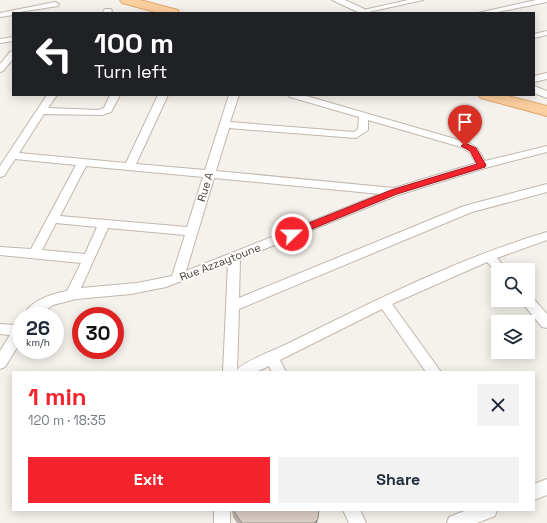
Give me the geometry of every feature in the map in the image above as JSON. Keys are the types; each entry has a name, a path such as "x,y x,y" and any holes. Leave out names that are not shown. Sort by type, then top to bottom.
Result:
{"main road":[{"path":"126,0 169,12"},
{"path":"496,96 507,97 547,111"}],"street":[{"path":"337,0 366,12 418,0"},
{"path":"487,12 543,1 547,7"},
{"path":"49,12 57,2"},
{"path":"13,12 57,2"},
{"path":"0,15 12,12"},
{"path":"535,36 547,33"},
{"path":"0,41 12,39"},
{"path":"0,69 12,55"},
{"path":"535,79 547,76"},
{"path":"535,89 547,95"},
{"path":"0,174 51,96"},
{"path":"41,111 100,113 108,110 115,96"},
{"path":"129,167 163,96"},
{"name":"Rue A","path":"177,279 209,174 226,126 234,96"},
{"path":"297,96 465,146 473,150 482,165"},
{"path":"226,126 356,136 363,130 364,115"},
{"name":"Rue Azzaytoune","path":"38,307 41,304 71,295 144,287 177,279 234,258 394,192 482,165 547,149"},
{"path":"12,156 394,192"},
{"path":"34,254 83,162"},
{"path":"231,307 468,209 547,188"},
{"path":"53,219 192,232"},
{"path":"71,295 104,224"},
{"path":"245,371 384,302 489,256 547,236"},
{"path":"0,251 89,259"},
{"path":"489,256 495,263"},
{"path":"230,371 231,307 234,258"},
{"path":"384,302 433,371"},
{"path":"533,307 547,323"},
{"path":"0,329 12,330"},
{"path":"0,364 12,344"},
{"path":"272,358 278,371"},
{"path":"535,492 547,487"},
{"path":"222,511 222,523"},
{"path":"352,511 358,523"},
{"path":"456,523 486,511"}],"building":[{"path":"234,511 319,511 318,519 314,523 242,523"}],"route":[{"path":"292,234 394,192 482,165 478,155 473,150 465,146"}]}
